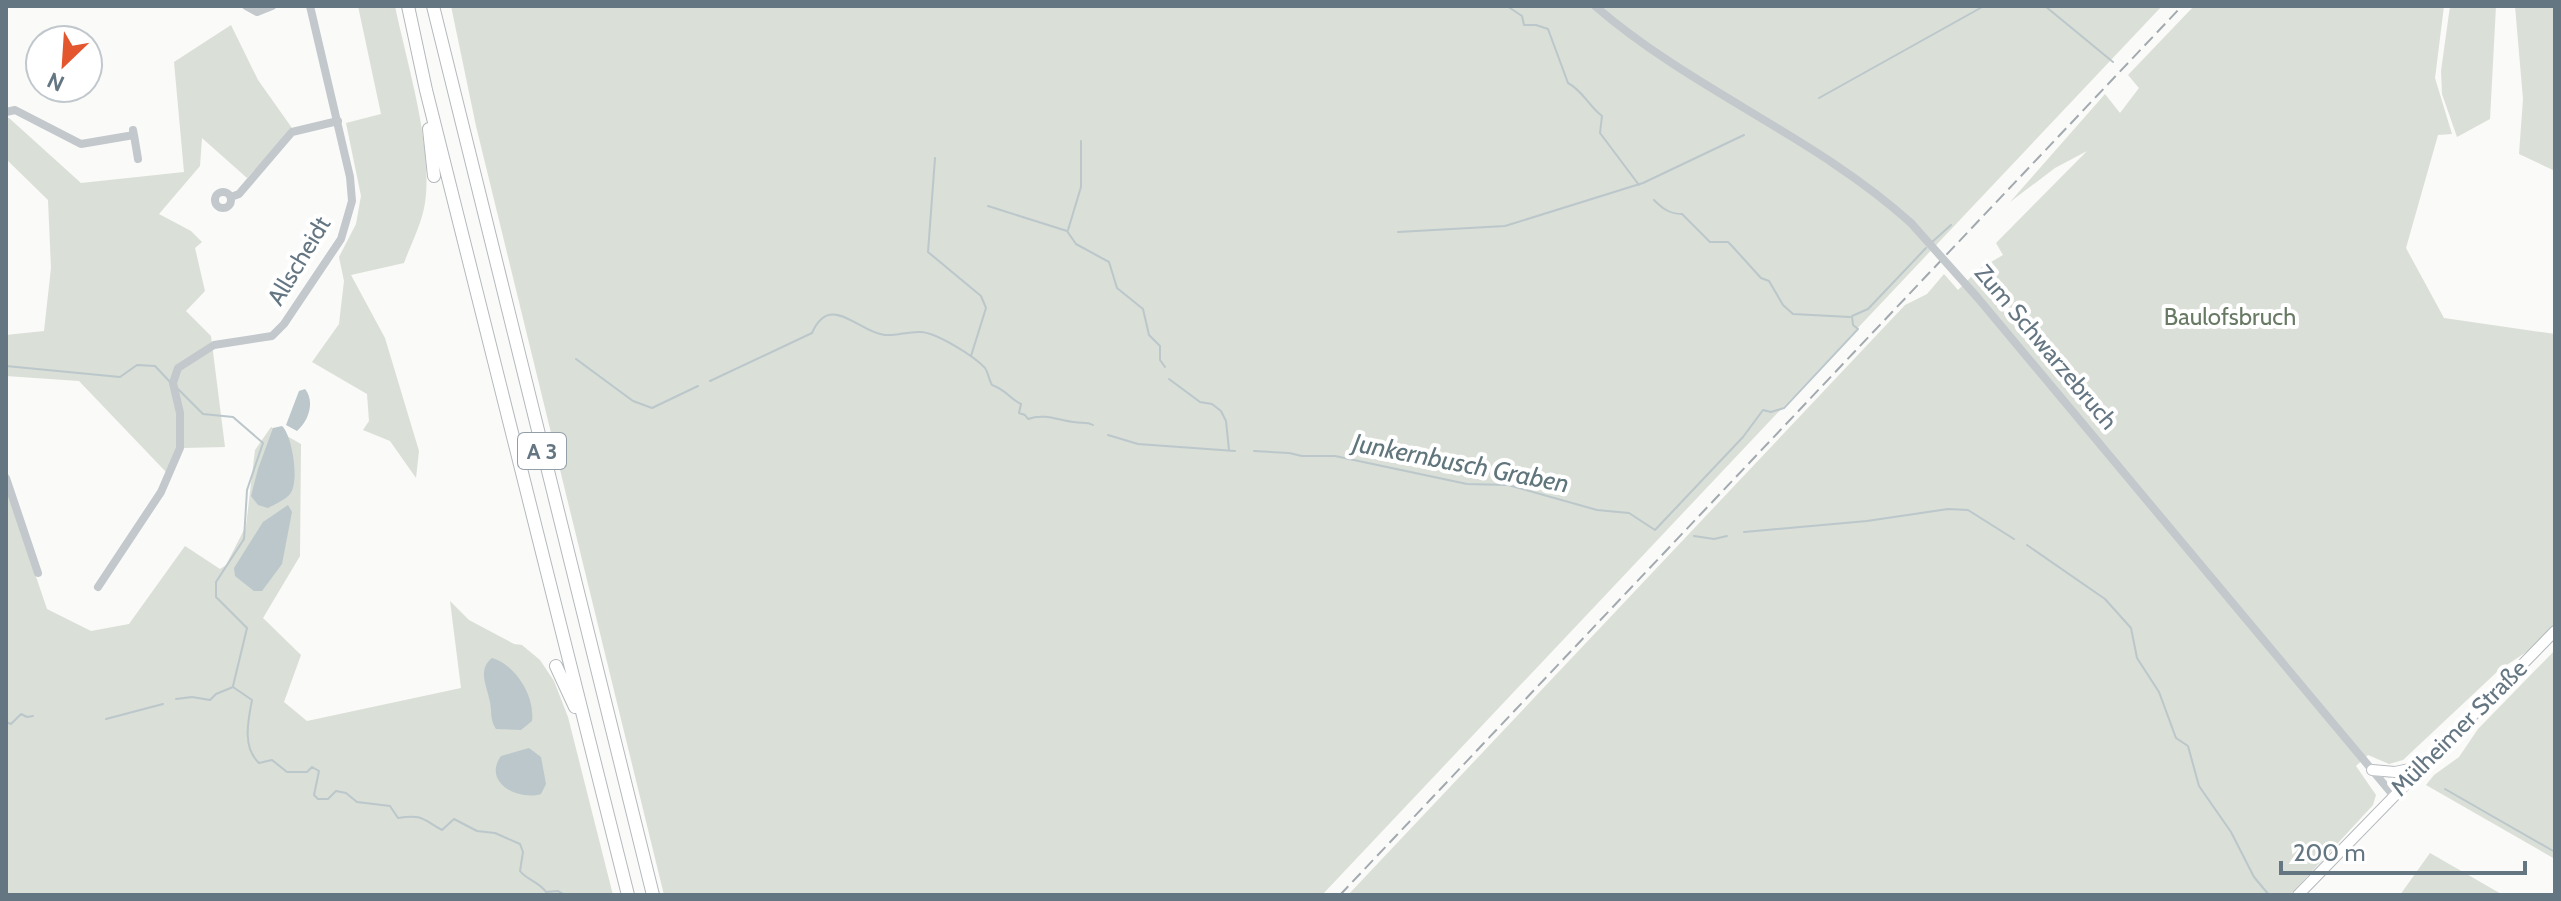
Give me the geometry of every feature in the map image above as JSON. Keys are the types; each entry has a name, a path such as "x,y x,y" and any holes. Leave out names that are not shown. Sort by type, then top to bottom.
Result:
{"highway":[{"name":"A 3","path":"408,6 426,90 628,895"},
{"name":"A 3","path":"433,6 653,895"},
{"path":"426,90 434,176"},
{"path":"556,666 586,731"}],"main road":[{"name":"Mülheimer Straße","path":"2298,895 2555,631"},
{"path":"2372,770 2401,772 2421,766"}],"street":[{"path":"248,8 257,12 272,6"},
{"name":"Allscheidt","path":"98,587 161,492 180,448 180,413 173,383 183,363 214,345 272,336 284,324 332,254 347,225 352,201 338,121 310,6"},
{"name":"Zum Schwarzebruch","path":"1595,6 1644,45 1854,178 1911,223 1977,297 2393,795"},
{"path":"6,112 15,110 81,144 134,132 138,159"},
{"path":"231,197 239,194 292,132 338,121"},
{"path":"6,478 38,573"}],"green space":[{"path":"358,6 395,6 422,131 426,181 424,211 404,263 351,275 385,338 419,451 416,478 390,441 363,430 369,421 367,394 312,362 339,324 344,281 339,257 356,224 361,196 346,123 381,114"},
{"path":"451,6 2162,6 1322,895 664,895 476,126"},
{"name":"Baulofsbruch","path":"2194,6 2444,6 2435,78 2452,134 2438,135 2406,248 2444,318 2555,334 2555,625 2531,649 2499,670 2403,760 2389,764 2368,755 2356,766 2376,795 2373,805 2290,895 1348,895 1905,305 1927,294 1944,274 1958,290 1979,269 2003,255 1996,243 2087,151 2055,168 2010,202 2105,94 2120,113 2139,88 2128,75"},
{"path":"2450,6 2496,6 2490,119 2457,137 2442,94 2441,71"},
{"path":"2515,6 2555,6 2555,171 2519,154 2523,99"},
{"path":"231,25 258,80 292,128 247,178 202,138 200,166 159,214 191,231 202,242 195,248 205,291 186,311 211,336 225,447 183,448 166,472 79,381 6,376 6,335 44,331 51,268 48,200 6,159 6,119 9,118 81,183 184,172 174,62"},
{"path":"271,427 301,444 300,556 263,618 301,655 284,702 307,721 461,688 450,601 469,620 514,644 522,645 540,660 554,681 568,717 613,895 6,895 6,488 47,609 91,631 129,624 185,546 220,569 226,565 246,526 255,450"},
{"path":"2555,650 2555,859 2426,785 2434,775 2459,757 2478,729"},
{"path":"2430,853 2503,895 2400,895"}],"shaded area":[{"path":"305,389 310,399 309,411 297,431 286,425 299,391"},
{"path":"282,426 294,459 293,488 285,498 268,508 258,505 251,496 273,428"},
{"path":"288,505 292,512 282,564 262,591 254,591 235,576 234,568 263,522"},
{"path":"492,658 509,667 527,692 532,721 521,730 496,729 493,723 484,673"},
{"path":"529,748 541,757 546,784 541,794 514,792 500,782 496,774 501,756"}],"waterway":[{"path":"1507,6 1522,16 1524,25 1548,29 1568,83 1602,116 1600,133 1639,185"},
{"path":"1819,98 1984,6"},
{"path":"2045,6 2113,62"},
{"path":"1398,232 1505,226 1643,183 1744,135"},
{"path":"1068,230 1081,187 1081,141"},
{"path":"935,158 928,252 981,296 986,308 971,356"},
{"path":"1654,200 1666,210 1682,214 1710,242 1728,242 1761,278 1769,281 1783,305 1793,314 1850,317"},
{"path":"988,206 1067,231 1076,244 1109,262 1117,288 1143,309 1149,335 1160,346 1160,360 1165,367"},
{"path":"1931,243 1951,225"},
{"name":"Junkernbusch Graben","path":"1254,451 1335,456 1467,484 1508,485 1597,510 1629,513 1655,530 1743,437 1763,410 1771,412 1784,408 1858,329 1853,325 1852,316 1868,309 1926,248"},
{"name":"Junkernbusch Graben","path":"710,381 812,333 819,321 827,315 836,315 875,333 921,332 945,341 980,363 992,385 1021,404 1019,413 1028,419 1045,417 1093,425"},
{"name":"Junkernbusch Graben","path":"576,359 633,401 652,408 698,386"},
{"path":"6,366 120,377 137,365 155,366 170,382"},
{"path":"1169,379 1200,402 1212,404 1221,411 1226,421 1229,450"},
{"path":"178,389 203,414 233,417 263,443 247,490 244,539 216,582 216,597 247,628 233,686"},
{"name":"Junkernbusch Graben","path":"1108,435 1138,444 1235,451"},
{"name":"Junkernbusch Graben","path":"1744,532 1867,521 1948,509 1968,510 2014,539"},
{"name":"Junkernbusch Graben","path":"1694,536 1714,539 1727,536"},
{"path":"2027,545 2105,599 2131,628 2137,658 2159,692 2176,738 2188,746 2199,786 2231,832 2254,877 2269,895"},
{"path":"176,699 192,697 210,700 233,687 252,700 248,742 259,763 272,760 287,772 307,772 312,767 319,771 314,795 318,799 328,799 336,791 346,793 357,802 390,806 398,818 418,817 442,830 454,819 477,831 495,833 520,844 523,852 520,871 523,874 546,892 558,891 565,895"},
{"path":"106,719 163,704"},
{"path":"6,722 11,724 21,714 33,716"},
{"path":"2445,789 2555,852"}],"railway":[{"path":"1340,895 2182,6"}]}
